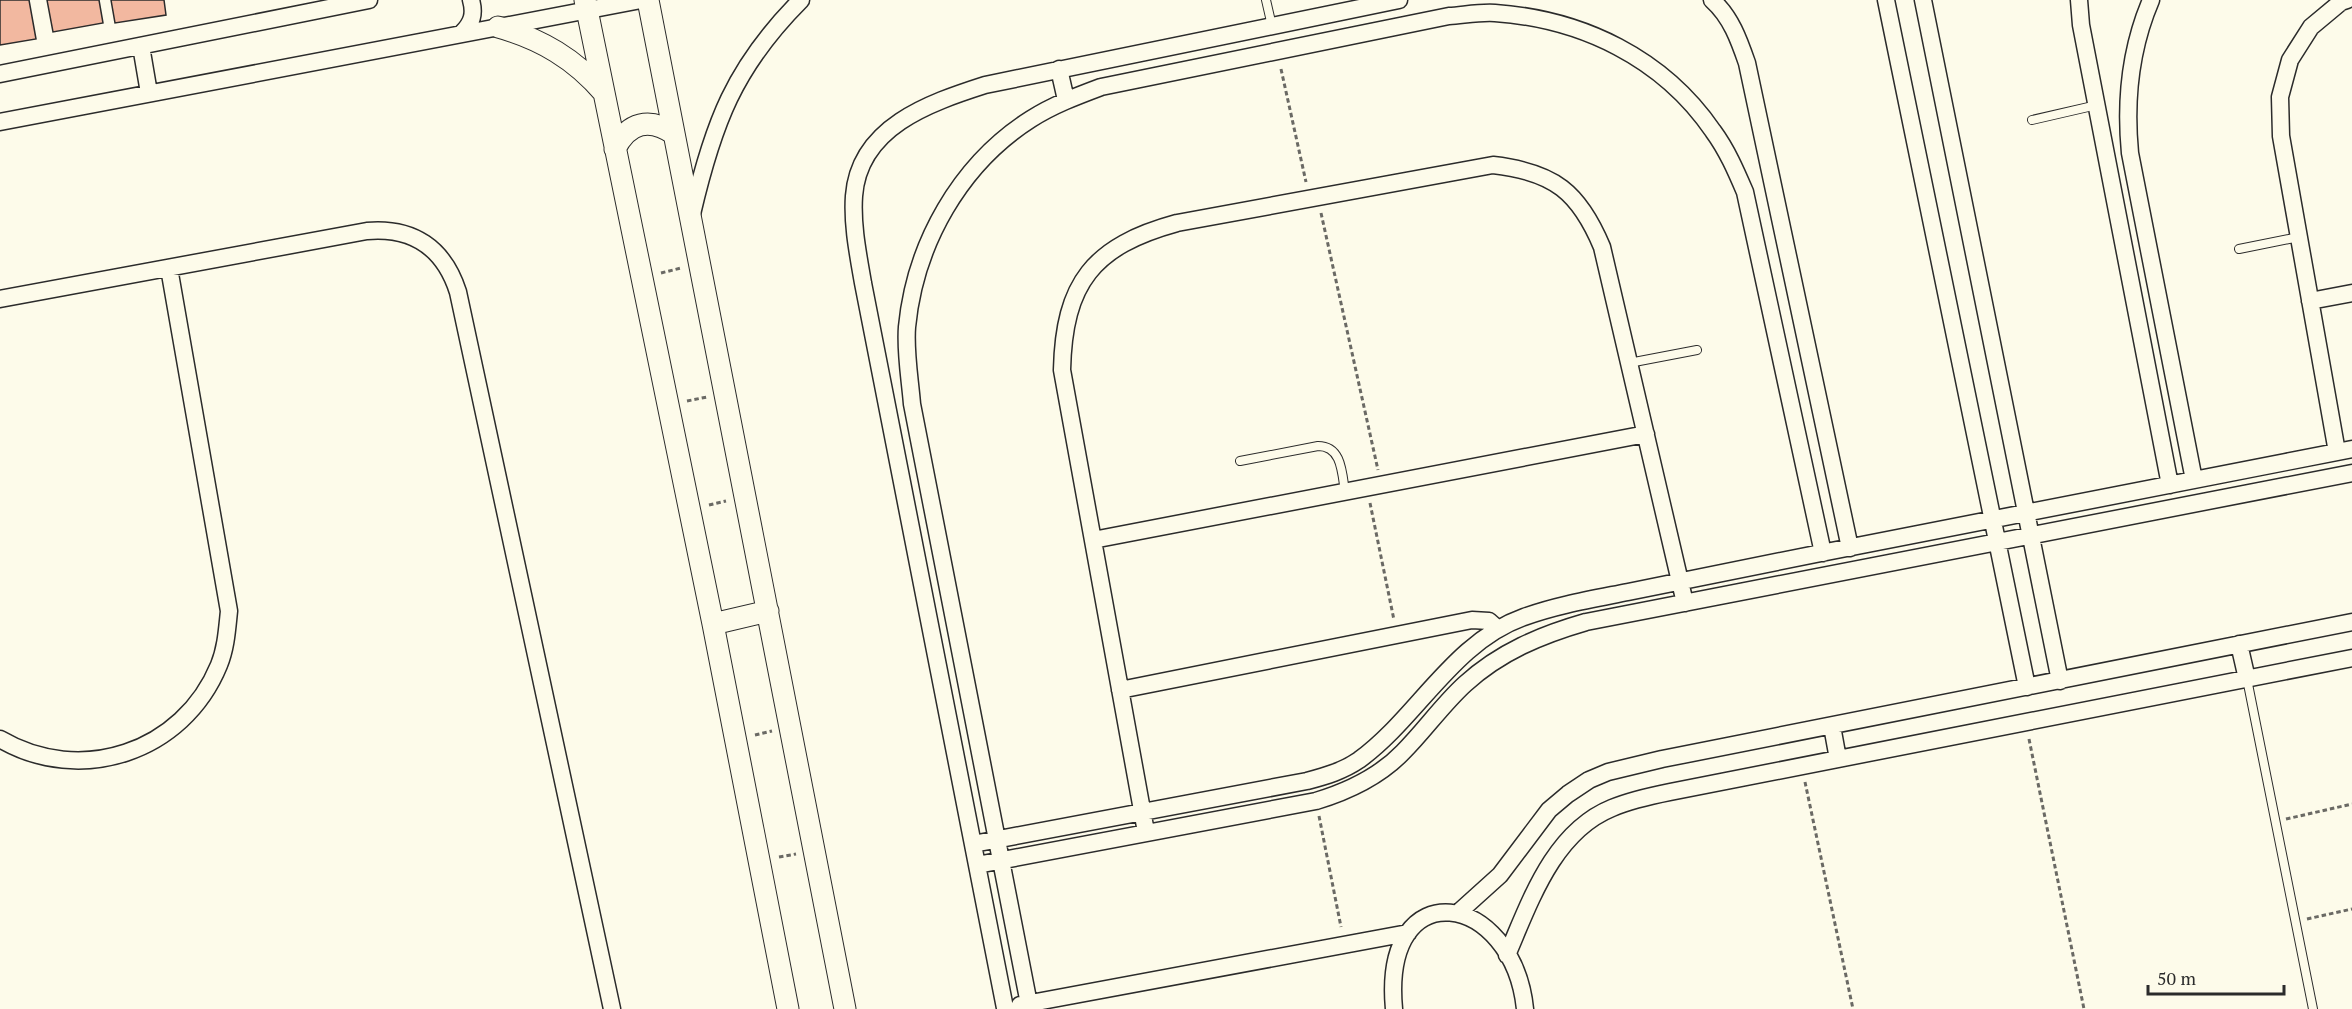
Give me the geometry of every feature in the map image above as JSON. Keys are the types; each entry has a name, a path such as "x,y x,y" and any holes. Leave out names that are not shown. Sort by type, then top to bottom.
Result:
{"street":[{"path":"0,74 369,0"},
{"path":"462,33 472,19 471,0"},
{"path":"0,122 498,27 586,6 640,0"},
{"path":"648,0 845,1009"},
{"path":"691,218 704,164 721,114 745,67 777,25 801,0"},
{"path":"1398,0 985,85 919,109 895,123 875,143 861,167 854,194 854,222 862,282 973,844 1003,1009 1408,933"},
{"path":"1712,0 1720,7 1737,34 1748,63 1850,548"},
{"path":"1886,0 2026,687"},
{"path":"1923,0 2060,681"},
{"path":"2079,0 2081,25 2170,485"},
{"path":"2151,0 2143,19 2132,61 2127,107 2128,132 2130,153 2194,480"},
{"path":"973,844 1333,775 1357,761 1379,743 1451,668 1498,629 1546,609 2344,451 2310,301 2281,136 2280,97 2290,60 2311,27 2341,2 2347,0"},
{"path":"586,6 690,510 789,1009"},
{"path":"1029,1004 912,404 907,329 913,287 925,248 944,210 968,176 996,145 1030,120 1066,100 1101,87 1449,15 1493,13 1536,18 1578,28 1610,42 1640,59 1668,80 1692,104 1713,131 1731,160 1745,192 1823,553"},
{"path":"1272,26 1277,49"},
{"path":"498,27 532,38 564,56 604,93"},
{"path":"141,46 149,93"},
{"path":"1059,69 1066,100"},
{"path":"615,149 620,138 629,130 640,125 653,124 664,127 674,134"},
{"path":"2103,138 2128,132"},
{"path":"1146,832 1062,370 1063,343 1068,314 1080,286 1098,262 1121,243 1148,231 1177,223 1493,165 1522,168 1550,180 1573,197 1591,220 1602,247 1685,603"},
{"path":"1751,219 1779,214"},
{"path":"0,299 380,230 407,234 431,248 448,268 458,292 612,1009"},
{"path":"0,739 40,756 67,761 95,760 122,755 170,730 190,711 207,689 219,664 226,638 229,611 169,268"},
{"path":"2310,301 2352,293"},
{"path":"1093,540 1646,434"},
{"path":"977,865 1317,801 1363,783 1402,753 1465,684 1493,661 1520,645 1586,622 2352,473"},
{"path":"713,624 768,611"},
{"path":"1120,690 1481,619 1489,621 1498,629"},
{"path":"1459,912 1500,875 1549,810 1589,780 1635,765 2352,622"},
{"path":"2239,644 2247,679"},
{"path":"1508,955 1544,873 1562,848 1584,826 1610,809 1670,792 2352,658"},
{"path":"1832,726 1839,759"},
{"path":"1394,1009 1396,969 1408,933 1426,916 1437,912 1459,912 1477,921 1508,955 1522,989 1525,1009"}],"lane":[{"path":"1266,0 1272,26"},
{"path":"2032,120 2097,105"},
{"path":"2239,249 2299,237"},
{"path":"1629,363 1697,350"},
{"path":"1240,461 1318,446 1329,448 1340,461 1346,492"},
{"path":"2247,679 2313,1009"}],"path":[{"path":"1277,49 1314,197 1374,486 1398,636"},
{"path":"642,277 700,263"},
{"path":"668,406 725,393"},
{"path":"690,510 746,496"},
{"path":"2025,722 2084,1009"},
{"path":"736,739 790,726"},
{"path":"1802,766 1854,1009"},
{"path":"1317,801 1345,944"},
{"path":"2276,821 2352,804"},
{"path":"760,862 814,850"},
{"path":"2296,922 2352,909"}],"building":[{"path":"0,0 29,0 36,39 0,45"},
{"path":"47,0 99,0 103,23 53,32"},
{"path":"111,0 164,0 166,15 115,23"}]}
